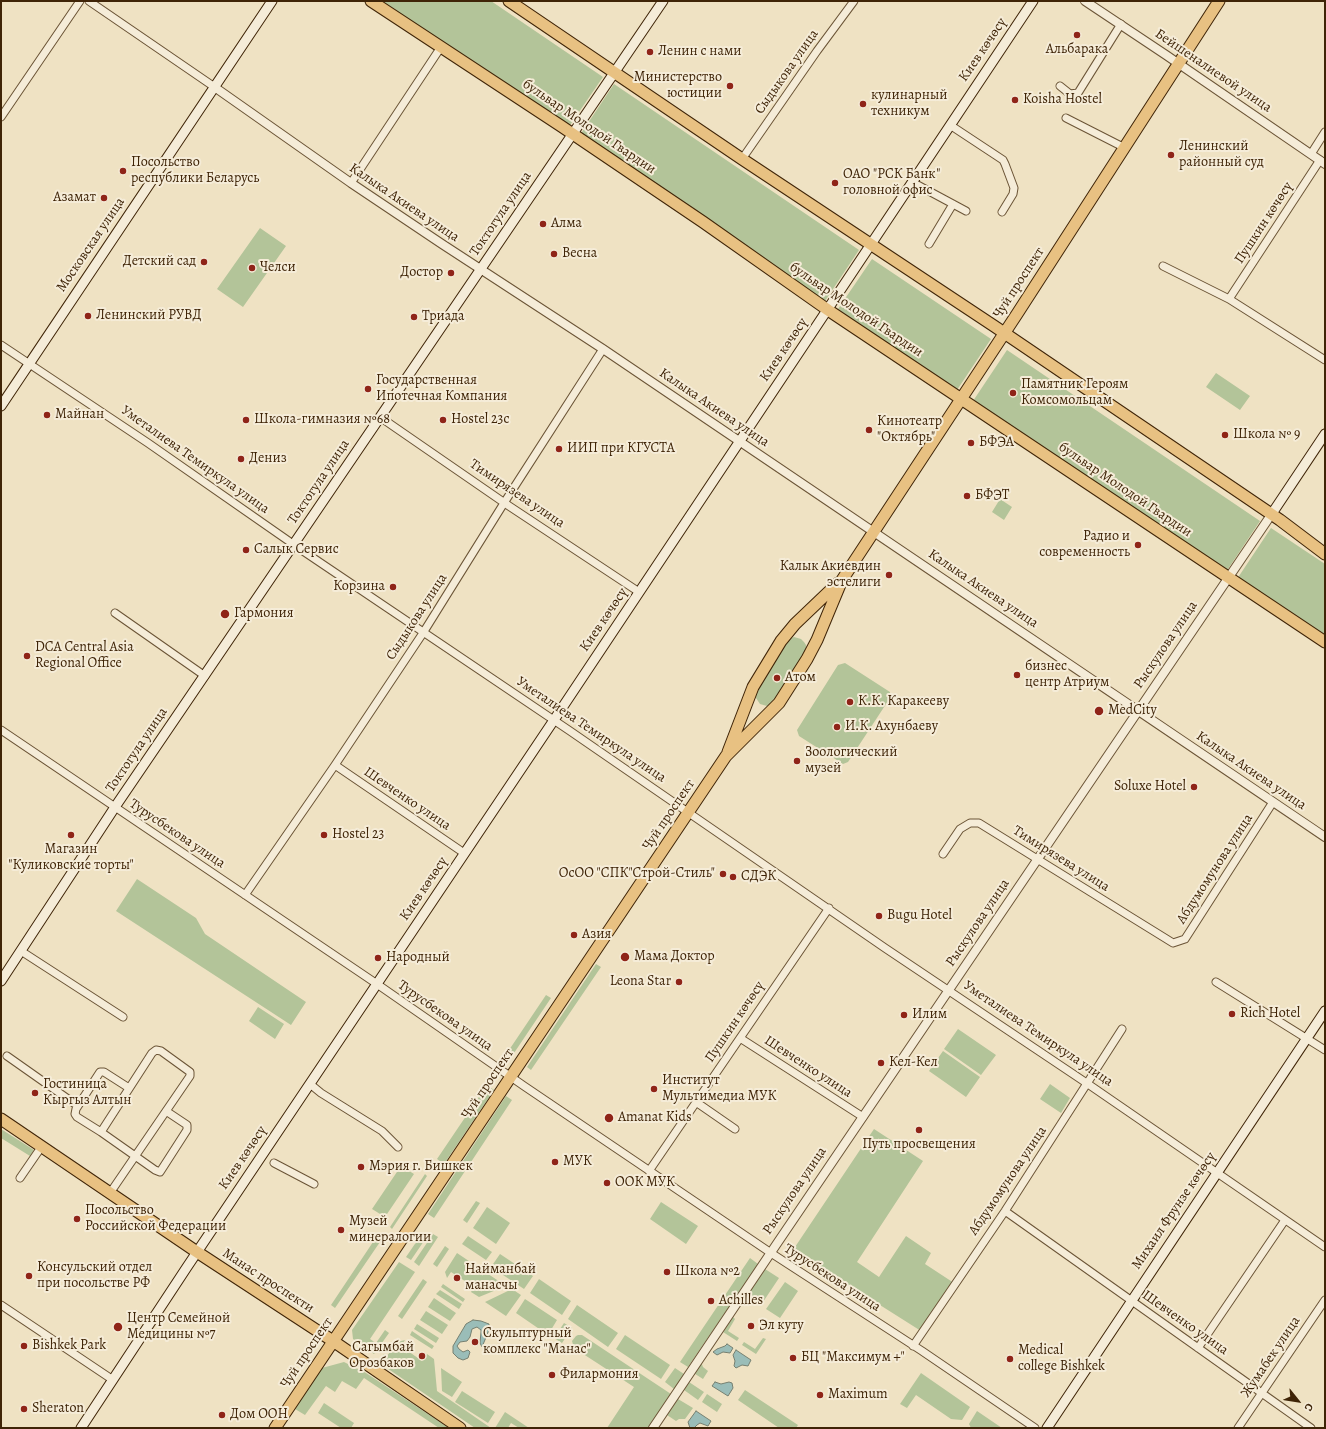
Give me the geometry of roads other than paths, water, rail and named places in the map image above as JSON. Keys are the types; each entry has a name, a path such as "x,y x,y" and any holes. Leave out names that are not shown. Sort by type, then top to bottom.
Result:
{"main road":[{"name":"Московская улица","path":"1,406 213,86 272,1"},
{"name":"бульвар Молодой Гвардии","path":"371,1 572,134 828,310 1325,642"},
{"path":"509,1 870,245 1004,333 1271,515 1325,554"},
{"name":"Токтогула улица","path":"1,981 115,807 663,1"},
{"name":"Киев көчөсү","path":"81,1428 1033,1"},
{"name":"Чуй проспект","path":"275,1428 726,756 779,703 810,652 842,580 1125,148 1219,1"},
{"name":"Рыскулова улица","path":"1271,515 1325,434"},
{"name":"Чуй проспект","path":"726,756 754,686 781,641 796,624 842,580"},
{"name":"Михаил Фрунзе көчөсү","path":"1047,1428 1325,1011"},
{"name":"Манас проспекти","path":"1,1119 197,1252 333,1341 460,1428"}],"street":[{"path":"1,117 80,1"},
{"name":"Калыка Акиева улица","path":"89,1 351,183 603,349 1325,837"},
{"name":"Сыдыкова улица","path":"742,159 817,51 854,1"},
{"name":"Бейшеналиевой улица","path":"1085,1 1179,63 1322,162"},
{"path":"1060,86 1070,94 1078,93 1121,24"},
{"path":"351,183 441,47"},
{"path":"1066,118 1125,148"},
{"path":"950,125 1003,160 1014,188 1013,194 1002,212"},
{"path":"1310,154 1325,132"},
{"name":"Пушкин көчөсү","path":"1229,299 1322,162"},
{"path":"912,182 966,211"},
{"path":"929,244 953,204"},
{"path":"1163,266 1229,299 1325,360"},
{"name":"Уметалиева Темиркула улица","path":"1,345 1088,1084 1325,1247"},
{"name":"Сыдыкова улица","path":"245,895 424,633 504,503 603,349"},
{"name":"Тимирязева улица","path":"380,417 504,503 640,592"},
{"name":"Рыскулова улица","path":"653,1428 770,1253 1271,515"},
{"path":"115,613 205,676"},
{"name":"Турусбекова улица","path":"1,730 770,1253 1035,1428"},
{"name":"Шевченко улица","path":"335,765 464,853"},
{"name":"Абдумомунова улица","path":"1174,943 1185,939 1273,802"},
{"name":"Тимирязева улица","path":"943,854 960,829 970,823 979,823 1174,943"},
{"name":"Пушкин көчөсү","path":"649,1170 829,908"},
{"path":"21,952 123,1017"},
{"path":"1216,982 1325,1050"},
{"name":"Абдумомунова улица","path":"913,1346 1005,1211 1122,1030"},
{"name":"Шевченко улица","path":"740,1038 863,1117"},
{"path":"101,1132 152,1053 156,1050 161,1051 190,1072 190,1076 110,1193"},
{"path":"7,1056 78,1106"},
{"path":"129,1088 104,1072 100,1072 78,1106 75,1114 76,1117 160,1172 188,1130 187,1125 166,1111"},
{"path":"310,1084 321,1093 382,1132 398,1147"},
{"path":"696,1102 735,1129"},
{"path":"20,1178 42,1146"},
{"path":"274,1163 314,1184"},
{"name":"Шевченко улица","path":"1005,1211 1311,1428"},
{"path":"1198,1348 1285,1220"},
{"name":"Жумабек улица","path":"1238,1428 1325,1300"},
{"path":"1,1305 113,1380"}],"water":[{"path":"473,1320 489,1324 489,1330 482,1347 480,1343 481,1330 477,1327 472,1329 470,1337 467,1341 460,1342 457,1346 459,1349 463,1352 468,1350 470,1352 468,1358 463,1360 458,1358 453,1353 453,1346 466,1324"},
{"path":"727,1344 733,1348 730,1353 723,1352 717,1355 713,1352 725,1346"},
{"path":"736,1350 751,1360 748,1366 742,1365 736,1368 734,1366 735,1361 733,1355"},
{"path":"715,1382 721,1384 729,1382 732,1383 733,1388 728,1396 712,1386"},
{"path":"696,1411 711,1421 708,1426 700,1423 694,1428 690,1428 688,1422"}],"place":[{"name":"Альбарака","path":"1077,35"},
{"name":"Ленин с нами","path":"650,52"},
{"name":"Министерство юстиции","path":"730,86"},
{"name":"Koisha Hostel","path":"1015,100"},
{"name":"кулинарный техникум","path":"863,104"},
{"name":"Ленинский районный суд","path":"1171,155"},
{"name":"Посольство республики Беларусь","path":"123,171"},
{"name":"ОАО \"РСК Банк\" головной офис","path":"835,183"},
{"name":"Азамат","path":"104,198"},
{"name":"Алма","path":"543,224"},
{"name":"Весна","path":"554,254"},
{"name":"Детский сад","path":"204,262"},
{"name":"Челси","path":"252,268"},
{"name":"Достор","path":"451,273"},
{"name":"Ленинский РУВД","path":"88,316"},
{"name":"Триада","path":"414,317"},
{"name":"Государственная Ипотечная Компания","path":"368,389"},
{"name":"Памятник Героям Комсомольцам","path":"1013,393"},
{"name":"Майнан","path":"47,415"},
{"name":"Школа-гимназия №68","path":"246,420"},
{"name":"Hostel 23c","path":"443,420"},
{"name":"Кинотеатр \"Октябрь\"","path":"869,430"},
{"name":"Школа № 9","path":"1225,435"},
{"name":"БФЭА","path":"971,443"},
{"name":"ИИП при КГУСТА","path":"559,449"},
{"name":"Дениз","path":"241,459"},
{"name":"БФЭТ","path":"967,496"},
{"name":"Радио и современность","path":"1138,545"},
{"name":"Салык Сервис","path":"246,550"},
{"name":"Калык Акиевдин эстелиги","path":"889,575"},
{"name":"Корзина","path":"393,587"},
{"name":"Гармония","path":"225,614"},
{"name":"DCA Central Asia Regional Office","path":"27,656"},
{"name":"бизнес центр Атриум","path":"1017,675"},
{"name":"Атом","path":"777,678"},
{"name":"К.К. Каракееву","path":"850,702"},
{"name":"MedCity","path":"1099,711"},
{"name":"И.К. Ахунбаеву","path":"837,727"},
{"name":"Зоологический музей","path":"797,761"},
{"name":"Soluxe Hotel","path":"1194,787"},
{"name":"Магазин \"Куликовские торты\"","path":"71,835"},
{"name":"Hostel 23","path":"324,835"},
{"name":"ОсОО \"СПК\"Строй-Стиль\"","path":"723,874"},
{"name":"СДЭК","path":"733,877"},
{"name":"Bugu Hotel","path":"879,916"},
{"name":"Азия","path":"574,935"},
{"name":"Мама Доктор","path":"625,957"},
{"name":"Народный","path":"378,958"},
{"name":"Leona Star","path":"679,982"},
{"name":"Rich Hotel","path":"1232,1014"},
{"name":"Илим","path":"904,1015"},
{"name":"Кел-Кел","path":"881,1063"},
{"name":"Институт Мультимедиа МУК","path":"654,1089"},
{"name":"Гостиница Кыргыз Алтын","path":"35,1093"},
{"name":"Amanat Kids","path":"609,1118"},
{"name":"Путь просвещения","path":"919,1130"},
{"name":"МУК","path":"555,1162"},
{"name":"Мэрия г. Бишкек","path":"361,1167"},
{"name":"ООК МУК","path":"607,1183"},
{"name":"Посольство Российской Федерации","path":"77,1219"},
{"name":"Музей минералогии","path":"341,1230"},
{"name":"Школа №2","path":"667,1272"},
{"name":"Консульский отдел при посольстве РФ","path":"29,1276"},
{"name":"Найманбай манасчы","path":"457,1278"},
{"name":"Achilles","path":"711,1301"},
{"name":"Эл куту","path":"751,1326"},
{"name":"Центр Семейной Медицины №7","path":"118,1327"},
{"name":"Скульптурный комплекс \"Манас\"","path":"475,1342"},
{"name":"Bishkek Park","path":"24,1346"},
{"name":"Сагымбай Орозбаков","path":"422,1356"},
{"name":"БЦ \"Максимум +\"","path":"793,1358"},
{"name":"Medical college Bishkek","path":"1010,1359"},
{"name":"Филармония","path":"552,1375"},
{"name":"Maximum","path":"820,1395"},
{"name":"Sheraton","path":"24,1409"},
{"name":"Дом ООН","path":"222,1415"}]}
